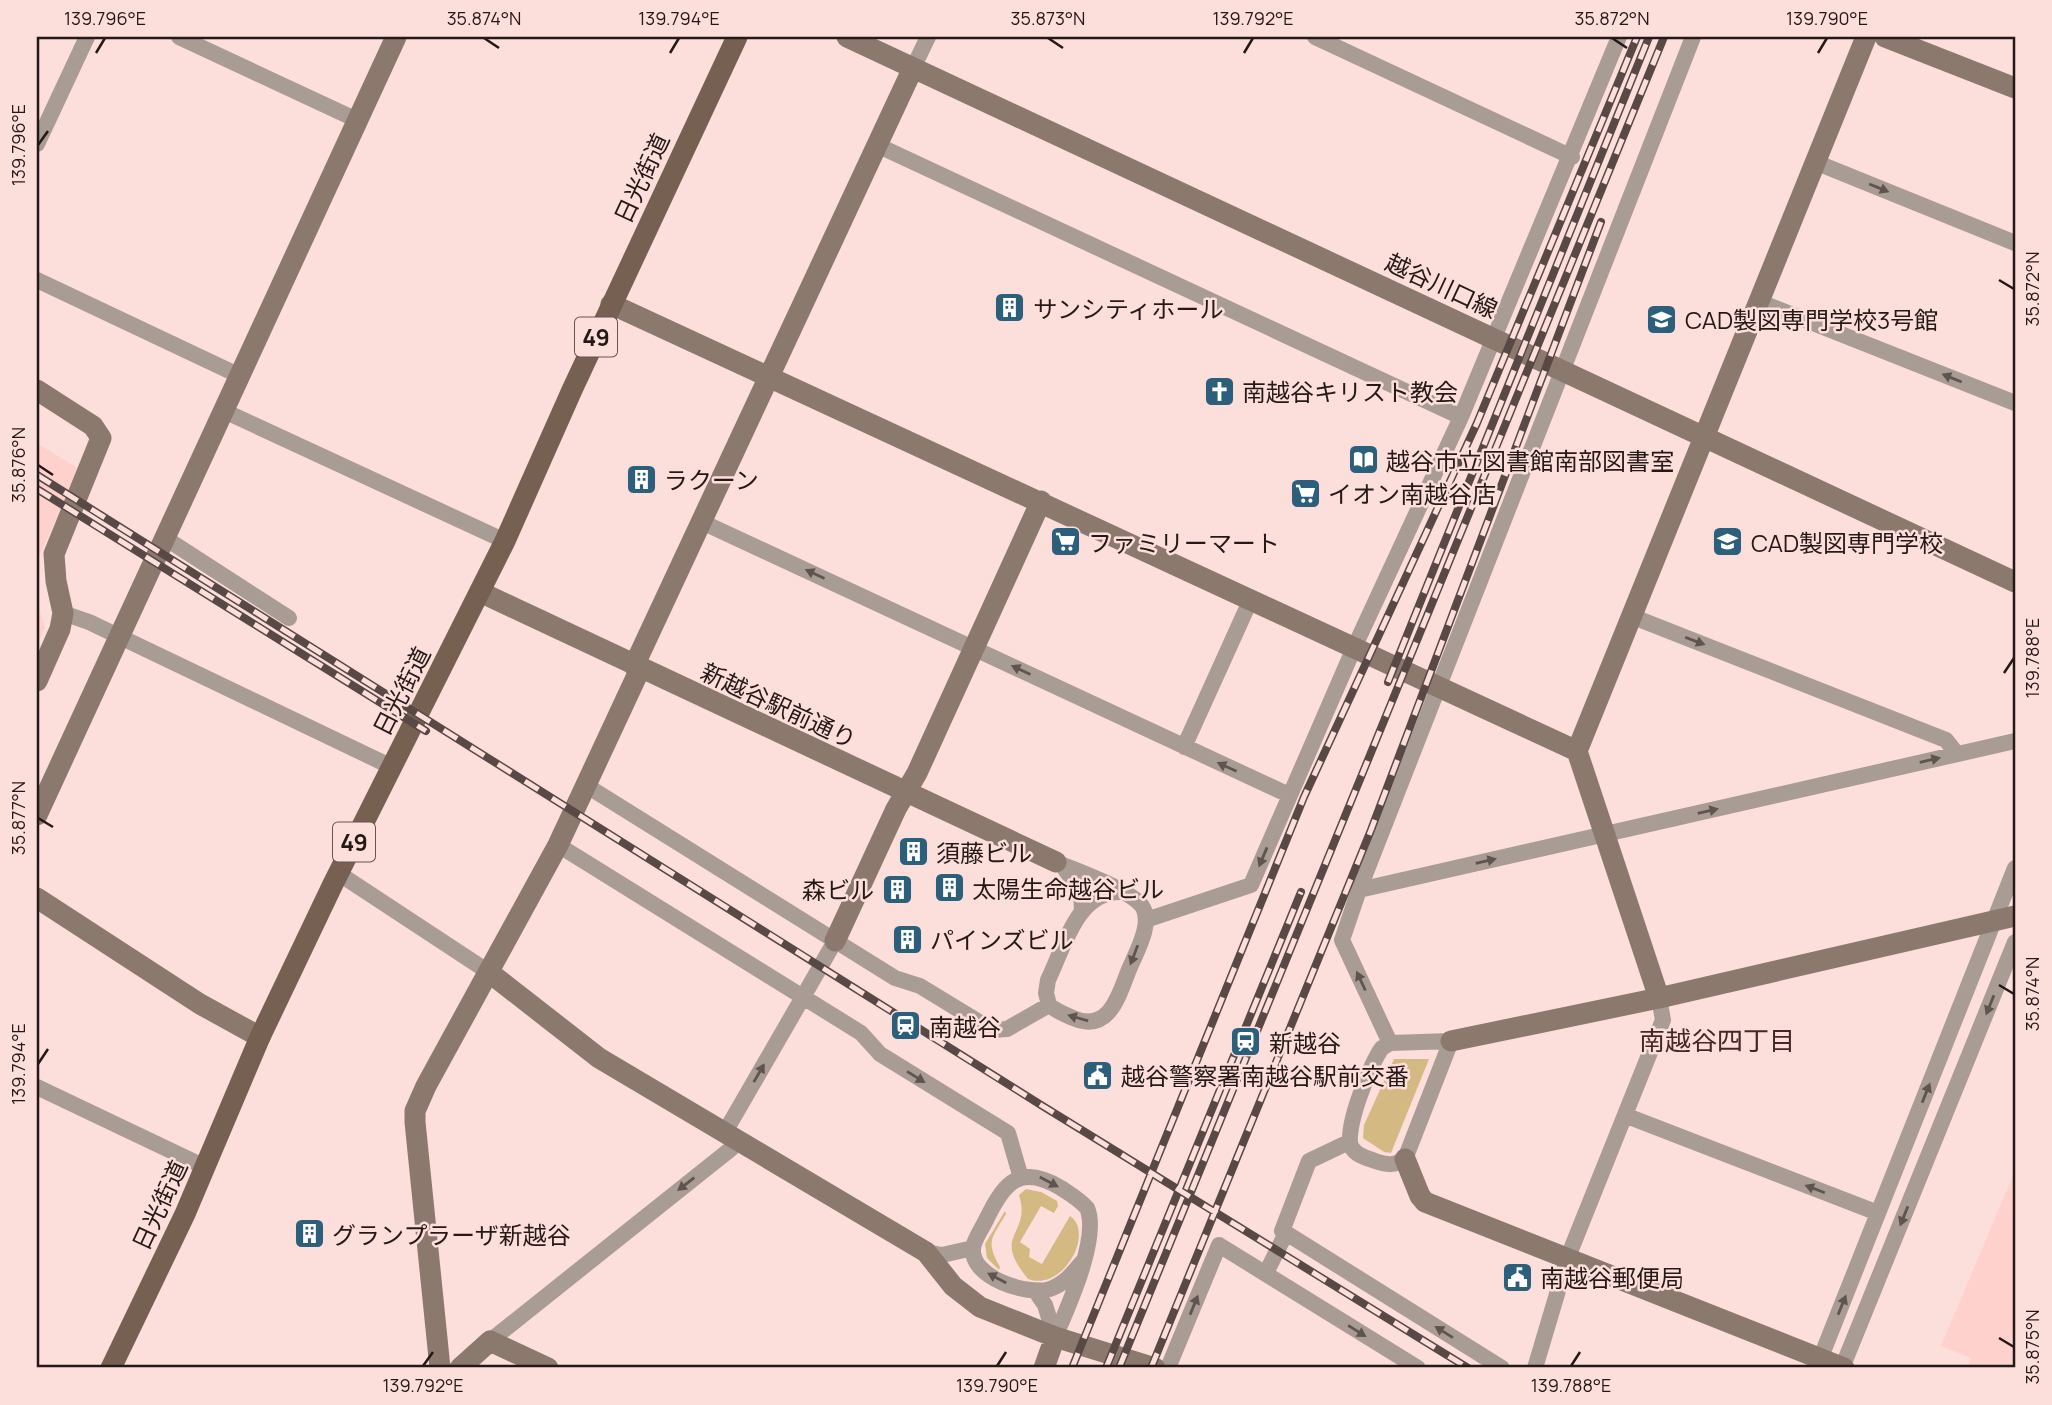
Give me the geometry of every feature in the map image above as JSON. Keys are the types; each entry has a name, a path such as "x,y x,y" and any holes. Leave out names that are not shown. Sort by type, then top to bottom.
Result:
{"main road":[{"name":"日光街道","path":"111,1368 205,1167 260,1037 338,873 505,541 611,304 737,37"}],"street":[{"path":"37,145 87,37"},
{"path":"179,37 357,120"},
{"path":"37,815 396,37"},
{"name":"越谷川口線","path":"847,37 2015,582"},
{"path":"440,1368 421,1206 415,1111 587,786 702,522 928,37"},
{"path":"1315,37 1572,157"},
{"path":"1146,920 1168,916 1251,885 1354,648 1461,417 1572,157 1619,37"},
{"path":"1390,1043 1342,940 1359,890 1693,37"},
{"path":"1535,1368 1568,1257 1627,1116 1663,1020 1659,998 1577,751 1866,37"},
{"path":"1885,37 2015,88"},
{"path":"879,146 1461,417"},
{"path":"1815,162 2015,243"},
{"path":"37,280 238,375"},
{"path":"1759,302 2015,404"},
{"path":"611,304 1041,501 1438,689 1577,751"},
{"path":"37,390 93,426 101,438 54,554 55,581 63,613 60,629 37,681"},
{"path":"222,410 505,541"},
{"path":"460,1368 490,1341 732,1148 731,1136 835,941 1041,501"},
{"path":"702,522 1289,794"},
{"path":"164,538 289,618"},
{"name":"新越谷駅前通り","path":"480,592 1056,862"},
{"path":"1184,747 1251,599"},
{"path":"63,613 120,637 392,768"},
{"path":"1631,616 1946,740 1957,754"},
{"path":"1359,890 2015,741"},
{"path":"587,786 895,978 920,986 992,1030 1007,1029 1049,1005"},
{"path":"558,845 861,1033 880,1054 1008,1133 1021,1178"},
{"path":"1056,862 1120,892 1141,904 1146,920 1115,1006 1109,1014 1093,1022 1081,1021 1049,1005 1046,993 1048,980 1082,911 1091,899 1101,893 1120,892"},
{"path":"1056,862 1077,883 1082,911"},
{"path":"1819,1364 2015,868"},
{"path":"338,873 490,973 598,1058 926,1252 942,1255 973,1248"},
{"path":"37,898 201,1004 260,1037"},
{"path":"1451,1041 1405,1159 1398,1164 1387,1165 1360,1156 1349,1142 1348,1130 1378,1053 1390,1043 1451,1041 1659,998 1994,923 2015,916"},
{"path":"1405,1159 1420,1196 1426,1202 1568,1257 1819,1364 1843,1368 2014,948"},
{"path":"37,1087 205,1167"},
{"path":"1627,1116 1878,1213"},
{"path":"1349,1142 1309,1161 1282,1231 1502,1368"},
{"path":"1044,1368 1083,1261 1092,1222 1087,1208 1044,1178 1021,1178 1009,1184 998,1196 973,1248 976,1259 989,1275 1036,1292 1045,1305 1055,1337"},
{"path":"1265,1273 1286,1233"},
{"path":"1168,1368 1219,1245 1418,1368"},
{"path":"926,1252 939,1271 971,1302 1055,1337 1155,1368"},
{"path":"1036,1292 1063,1283 1083,1261"},
{"path":"490,1341 548,1368"}],"shaded area":[{"path":"37,443 79,469 37,561"},
{"path":"37,602 45,627 37,646"},
{"path":"1394,1059 1429,1059 1391,1153 1384,1152 1363,1138 1364,1125"},
{"path":"2015,1171 2015,1368 1968,1368 1971,1358 1941,1346"},
{"path":"1026,1189 1041,1192 1057,1201 1058,1206 1054,1213 1041,1206 1020,1242 1030,1249 1029,1257 1042,1264 1070,1216 1077,1224 1079,1235 1072,1259 1053,1277 1041,1281 1028,1279 1012,1252 1014,1235 1021,1219 1019,1195"},
{"path":"1005,1211 1006,1214 992,1240 999,1270 987,1258 985,1244"}],"railway":[{"path":"1072,1368 1304,797 1477,423 1637,37"},
{"path":"1388,682 1649,37"},
{"path":"1119,1368 1664,37"},
{"path":"1151,1368 1371,830 1601,222"},
{"path":"37,475 1041,1105 1468,1368"},
{"path":"37,489 426,731"},
{"path":"1106,1368 1301,892"}],"place":[{"name":"サンシティホール","path":"1010,308"},
{"name":"CAD製図専門学校3号館","path":"1662,319"},
{"name":"南越谷キリスト教会","path":"1219,391"},
{"name":"越谷市立図書館南部図書室","path":"1363,460"},
{"name":"ラクーン","path":"641,479"},
{"name":"イオン南越谷店","path":"1305,493"},
{"name":"ファミリーマート","path":"1065,542"},
{"name":"CAD製図専門学校","path":"1728,542"},
{"name":"須藤ビル","path":"913,852"},
{"name":"太陽生命越谷ビル","path":"949,888"},
{"name":"森ビル","path":"897,889"},
{"name":"パインズビル","path":"907,939"},
{"name":"南越谷","path":"906,1026"},
{"name":"新越谷","path":"1246,1042"},
{"name":"越谷警察署南越谷駅前交番","path":"1098,1075"},
{"name":"グランプラーザ新越谷","path":"309,1234"},
{"name":"南越谷郵便局","path":"1517,1277"}],"district":[{"name":"南越谷四丁目","path":"1717,1040"}]}
